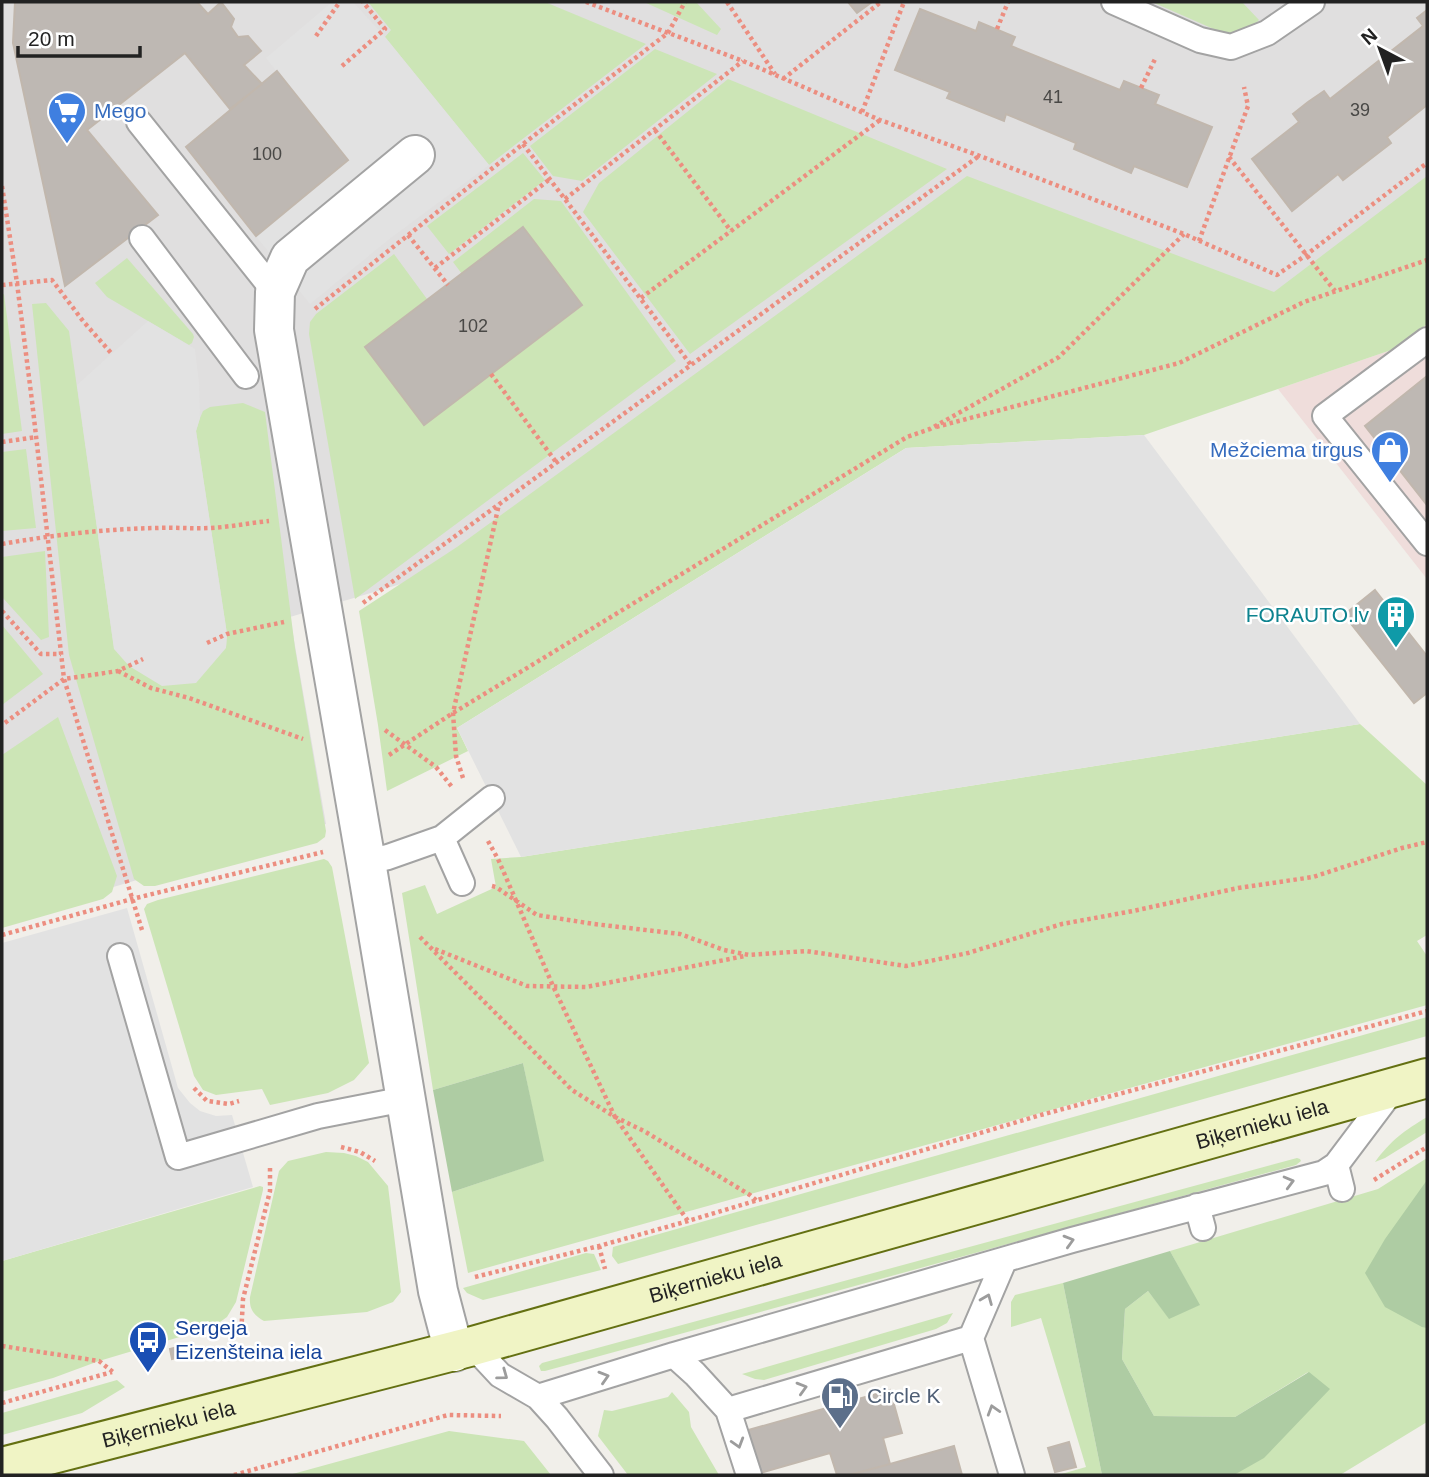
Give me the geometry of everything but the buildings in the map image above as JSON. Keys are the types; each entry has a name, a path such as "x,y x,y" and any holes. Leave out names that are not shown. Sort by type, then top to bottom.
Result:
{"main road":[{"name":"Biķernieku iela","path":"2,1467 463,1349 1410,1083"}],"street":[{"path":"415,155 290,258 275,292 274,330 438,1291 463,1349"}],"lane":[{"path":"1114,2 1199,40 1231,47 1267,33 1312,2"},
{"path":"139,122 275,292"},
{"path":"142,238 246,376"},
{"path":"1427,340 1325,416 1427,543"},
{"path":"366,862 442,838 483,805"},
{"path":"442,838 462,883"},
{"path":"120,956 178,1157 318,1116 405,1099"},
{"path":"538,1397 674,1355 1004,1261 1200,1217 1324,1173 1336,1165 1410,1083"},
{"path":"1336,1165 1342,1189"},
{"path":"1004,1261 971,1338 1012,1475"},
{"path":"728,1410 971,1338"},
{"path":"463,1349 538,1397 601,1475"},
{"path":"674,1355 728,1410 748,1475"}],"path":[{"path":"316,36 338,2"},
{"path":"342,66 385,29 363,2"},
{"path":"586,2 743,61 880,120 1184,234 1277,275 1427,163"},
{"path":"311,312 668,33 685,2"},
{"path":"727,2 775,75"},
{"path":"783,79 881,2"},
{"path":"862,112 904,2"},
{"path":"997,29 1008,2"},
{"path":"1141,88 1156,55"},
{"path":"565,199 743,61"},
{"path":"1199,241 1248,106 1244,87"},
{"path":"640,299 880,120"},
{"path":"655,130 731,231"},
{"path":"523,144 691,365"},
{"path":"207,643 227,634 323,614 352,611 980,156"},
{"path":"1229,158 1335,291"},
{"path":"435,268 550,179"},
{"path":"2,186 17,283 64,678 145,938"},
{"path":"930,429 1059,357 1184,234"},
{"path":"408,235 447,285"},
{"path":"384,758 453,713 907,437 1179,363 1304,302 1427,260"},
{"path":"2,285 52,280 112,354"},
{"path":"491,374 556,462"},
{"path":"2,442 36,437"},
{"path":"499,504 453,713 456,757 483,805 498,859 514,899 615,1117 688,1221"},
{"path":"2,544 98,531 211,528 278,520"},
{"path":"2,611 41,654 61,654"},
{"path":"2,725 64,678 118,671 143,659"},
{"path":"118,671 151,688 189,698 310,742"},
{"path":"378,725 483,805"},
{"path":"431,948 527,986 586,987 749,955 806,951 906,966 968,953 1062,924 1238,888 1313,877 1427,842"},
{"path":"2,935 132,898 324,852"},
{"path":"462,883 496,887 537,915 680,934 724,950 749,955"},
{"path":"415,932 572,1090 757,1200"},
{"path":"438,1291 462,1280 688,1221 1037,1116 1427,1011"},
{"path":"193,1088 207,1101 229,1104 241,1101"},
{"path":"339,1147 360,1152 376,1163"},
{"path":"241,1336 243,1299 270,1191 270,1163"},
{"path":"2,1346 99,1361 113,1372 2,1403"}],"shaded area":[{"path":"2,2 1427,2 1427,244 894,437 290,617 326,824 2,920"},
{"path":"332,2 353,2 385,37 489,165 388,240 310,304 256,236 348,160 266,58"},
{"path":"148,321 195,349 200,418 196,431 227,634 226,648 196,683 162,686 129,666 114,649 77,385"},
{"name":"Mežciema tirgus","path":"1427,324 1427,579 1278,389 1397,348"},
{"path":"1144,435 1360,724 521,857 457,728 906,448"},
{"path":"127,908 178,1088 200,1111 216,1116 232,1115 253,1187 2,1261 2,943"}],"green space":[{"path":"368,2 545,2 646,44 489,165 385,37 391,30"},
{"path":"644,2 696,2 721,29 717,35"},
{"path":"1152,2 1242,2 1259,20 1252,27 1225,34"},
{"path":"655,49 717,74 582,181 553,176 530,146"},
{"path":"728,79 947,169 690,354 583,212 599,183"},
{"path":"523,153 545,180 449,254 427,226"},
{"path":"967,176 1274,292 1427,176 1427,324 1397,348 1144,435 906,448 457,728 468,751 387,791 359,611 457,547"},
{"path":"534,199 561,201 676,361 355,599 309,334 310,322 316,314 394,254 427,299 365,347 424,425 582,306 523,228 462,274 453,262"},
{"path":"127,258 193,334 192,343 189,345 107,297 95,283"},
{"path":"4,294 22,431 2,434 2,295"},
{"path":"46,303 69,331 114,648 226,647 227,634 196,431 203,411 210,407 243,403 265,412 295,648 326,831 325,837 317,843 155,886 144,886 134,879 69,655 32,304"},
{"path":"26,449 36,528 2,531 2,452"},
{"path":"45,551 49,637 41,640 2,597 2,557"},
{"path":"2,625 43,674 2,705"},
{"path":"58,717 117,876 112,892 103,899 2,928 2,755"},
{"path":"1360,724 1427,785 1427,935 1417,941 1427,956 1427,1005 468,1273 452,1192 543,1161 523,1063 433,1090 402,893 425,885 437,914 496,887 491,859 521,857"},
{"path":"324,859 332,867 369,1063 354,1080 328,1093 270,1105 262,1089 216,1095 203,1090 194,1076 144,909 147,904 158,900"},
{"path":"1427,1017 1427,1036 618,1264 612,1256 613,1247"},
{"path":"523,1063 544,1161 452,1192 433,1090"},
{"path":"1427,1117 1427,1132 1375,1162 1398,1136"},
{"path":"326,1152 344,1153 368,1162 388,1186 401,1292 393,1302 367,1312 264,1321 253,1312 250,1297 279,1171 288,1161"},
{"path":"1297,1158 1301,1161 1296,1165 545,1371 541,1371 539,1366 542,1363"},
{"path":"1427,1158 1427,1422 1340,1475 1234,1475 1308,1372 1235,1417 1154,1416 1122,1359 1125,1309 1148,1291 1169,1318 1199,1305 1170,1251 1378,1189"},
{"path":"1427,1180 1427,1328 1385,1307 1365,1273 1385,1239"},
{"path":"260,1186 263,1190 236,1302 227,1317 213,1327 2,1392 2,1261"},
{"path":"1170,1251 1200,1305 1169,1319 1148,1291 1125,1309 1122,1359 1154,1416 1235,1417 1309,1372 1330,1389 1264,1458 1234,1475 1102,1475 1063,1283"},
{"path":"586,1253 594,1254 601,1270 483,1300 467,1293 463,1288"},
{"path":"1063,1283 1102,1475 1058,1475 1086,1467 1041,1318 1011,1327 1011,1302 1015,1295"},
{"path":"953,1313 947,1323 936,1329 764,1380 742,1374"},
{"path":"117,1380 125,1387 82,1413 2,1435 2,1413"},
{"path":"672,1392 689,1412 691,1427 719,1475 628,1475 598,1436 604,1410 612,1411 668,1397"},
{"path":"449,1431 524,1441 551,1475 289,1475"}],"place":[{"name":"Mego","path":"67,145"},
{"name":"Mežciema tirgus","path":"1390,484"},
{"name":"FORAUTO.lv","path":"1396,649"},
{"name":"Sergeja Eizenšteina iela","path":"148,1374"},
{"name":"Circle K","path":"840,1430"}]}
